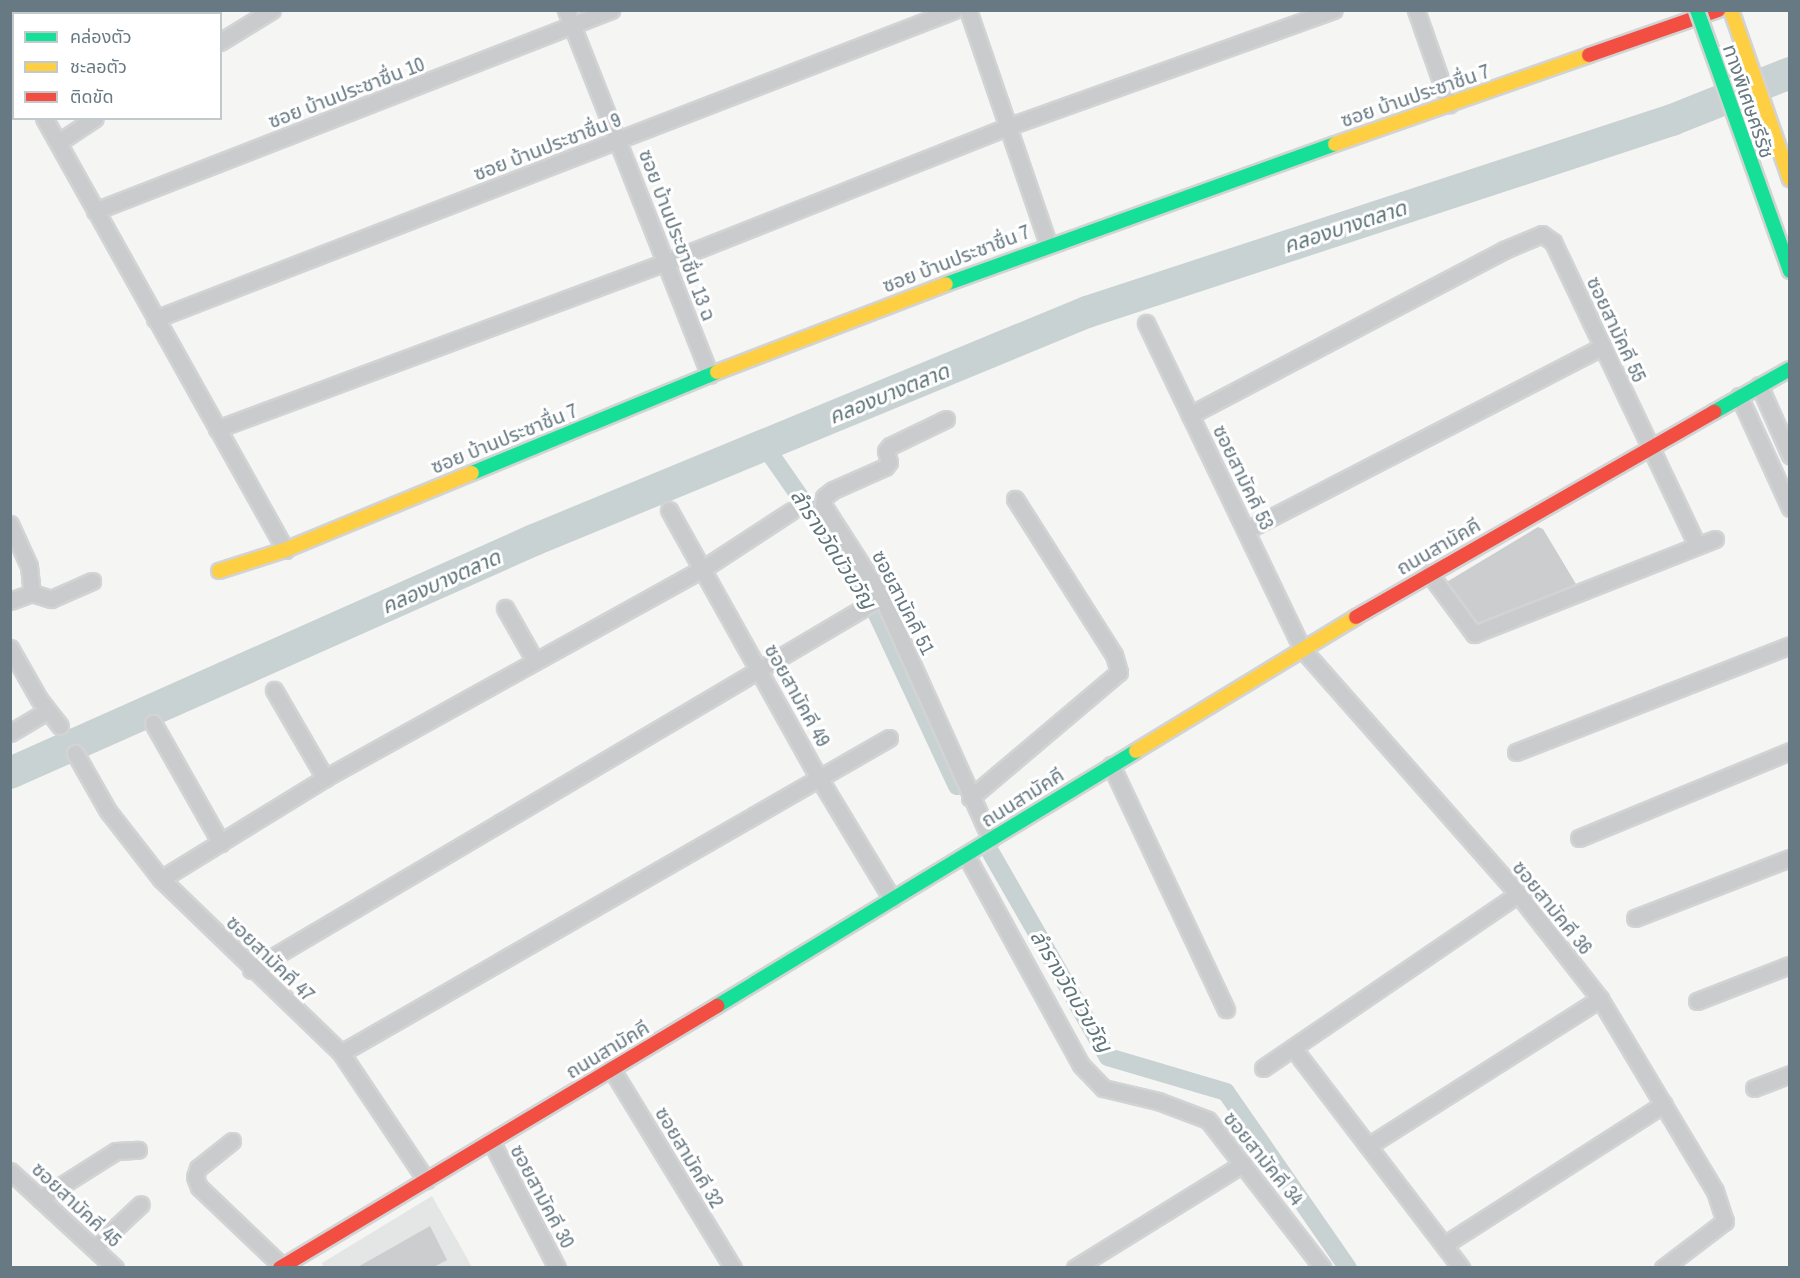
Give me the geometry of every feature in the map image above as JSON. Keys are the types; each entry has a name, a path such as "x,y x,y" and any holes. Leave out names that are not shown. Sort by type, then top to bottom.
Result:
{"main road":[{"name":"ทางพิเศษศรีรัช","path":"1697,10 1790,271"},
{"name":"ซอย บ้านประชาชื่น 7","path":"219,571 285,550 710,375 1048,244 1718,10"},
{"name":"ทางพิเศษศรีรัช","path":"1731,10 1790,179"},
{"name":"ถนนสามัคคี","path":"281,1267 298,1263 426,1180 492,1143 611,1068 1429,573 1790,369"}],"street":[{"path":"222,41 272,10"},
{"name":"ซอย บ้านประชาชื่น 13 ฉ","path":"566,10 710,375"},
{"name":"ซอย บ้านประชาชื่น 10","path":"95,211 574,27 611,10"},
{"name":"ซอย บ้านประชาชื่น 9","path":"155,319 954,10"},
{"path":"968,10 1048,244"},
{"path":"217,429 666,262 1007,127 1334,10"},
{"path":"1416,10 1449,104"},
{"path":"45,120 285,550"},
{"path":"58,142 92,120"},
{"name":"ซอยสามัคคี 55","path":"1190,415 1504,250 1542,234 1553,242 1600,347 1697,544"},
{"name":"ซอยสามัคคี 53","path":"1146,323 1303,650"},
{"path":"1247,530 1600,347"},
{"path":"1759,385 1790,455"},
{"path":"1739,396 1790,508"},
{"name":"ซอยสามัคคี 51","path":"946,419 890,446 885,467 833,490 823,499 880,598 970,798 991,839"},
{"path":"970,798 1119,672 1114,655 1015,499"},
{"name":"ซอยสามัคคี 49","path":"669,510 704,568 819,778 892,899"},
{"path":"161,879 325,778 704,568 790,511"},
{"path":"10,524 29,566 32,593"},
{"path":"1429,573 1474,634 1715,538"},
{"path":"10,601 32,593 51,599 92,580"},
{"path":"251,970 880,598"},
{"path":"505,608 535,661"},
{"path":"1516,752 1790,645"},
{"path":"10,648 47,711 60,726"},
{"name":"ซอยสามัคคี 36","path":"1303,650 1518,894 1600,999 1664,1104 1719,1199 1725,1221 1663,1268"},
{"path":"274,690 325,778"},
{"path":"10,733 47,711"},
{"path":"153,723 221,843"},
{"path":"341,1053 888,738"},
{"path":"1579,838 1790,752"},
{"name":"ซอยสามัคคี 47","path":"75,753 82,771 126,836 161,879 251,970 341,1053 426,1180"},
{"path":"1111,765 1226,1009"},
{"name":"ซอยสามัคคี 34","path":"966,855 1081,1065 1102,1089 1158,1101 1208,1120 1243,1164 1314,1265"},
{"path":"1635,918 1790,858"},
{"path":"1263,1068 1518,894"},
{"path":"1697,1001 1790,965"},
{"path":"1368,1146 1600,999"},
{"path":"1293,1048 1461,1268"},
{"name":"ซอยสามัคคี 32","path":"611,1068 733,1268"},
{"path":"1754,1088 1790,1074"},
{"path":"1444,1245 1664,1104"},
{"path":"232,1141 198,1168 195,1177 199,1187 281,1267"},
{"name":"ซอยสามัคคี 30","path":"492,1143 557,1268"},
{"path":"40,1199 116,1151 138,1150"},
{"path":"1074,1268 1243,1164"},
{"name":"ซอยสามัคคี 45","path":"10,1171 115,1268"},
{"path":"94,1248 141,1204"}],"shaded area":[{"path":"432,1196 472,1267 324,1268 322,1263"}],"building":[{"path":"1538,527 1543,529 1576,584 1478,624 1445,583"},
{"path":"430,1226 447,1260 432,1268 356,1268"}],"waterway":[{"name":"คลองบางตลาด","path":"10,773 534,540 1087,312 1672,120 1790,73"},
{"name":"ลำรางวัดบัวขวัญ","path":"764,445 867,593 957,786"},
{"name":"ลำรางวัดบัวขวัญ","path":"991,853 1108,1057 1226,1092 1348,1268"}],"traffic: fast":[{"path":"1697,10 1790,271"},
{"path":"946,284 1335,144"},
{"path":"1714,412 1790,369"},
{"path":"472,473 717,372"},
{"path":"717,1006 1136,751"}],"traffic: slow":[{"path":"1731,10 1790,179"},
{"path":"1335,144 1589,55"},
{"path":"717,372 946,284"},
{"path":"219,571 285,550 472,473"},
{"path":"1136,751 1356,617"}],"traffic: jam":[{"path":"1589,55 1718,10"},
{"path":"1356,617 1714,412"},
{"path":"280,1268 717,1006"}]}
